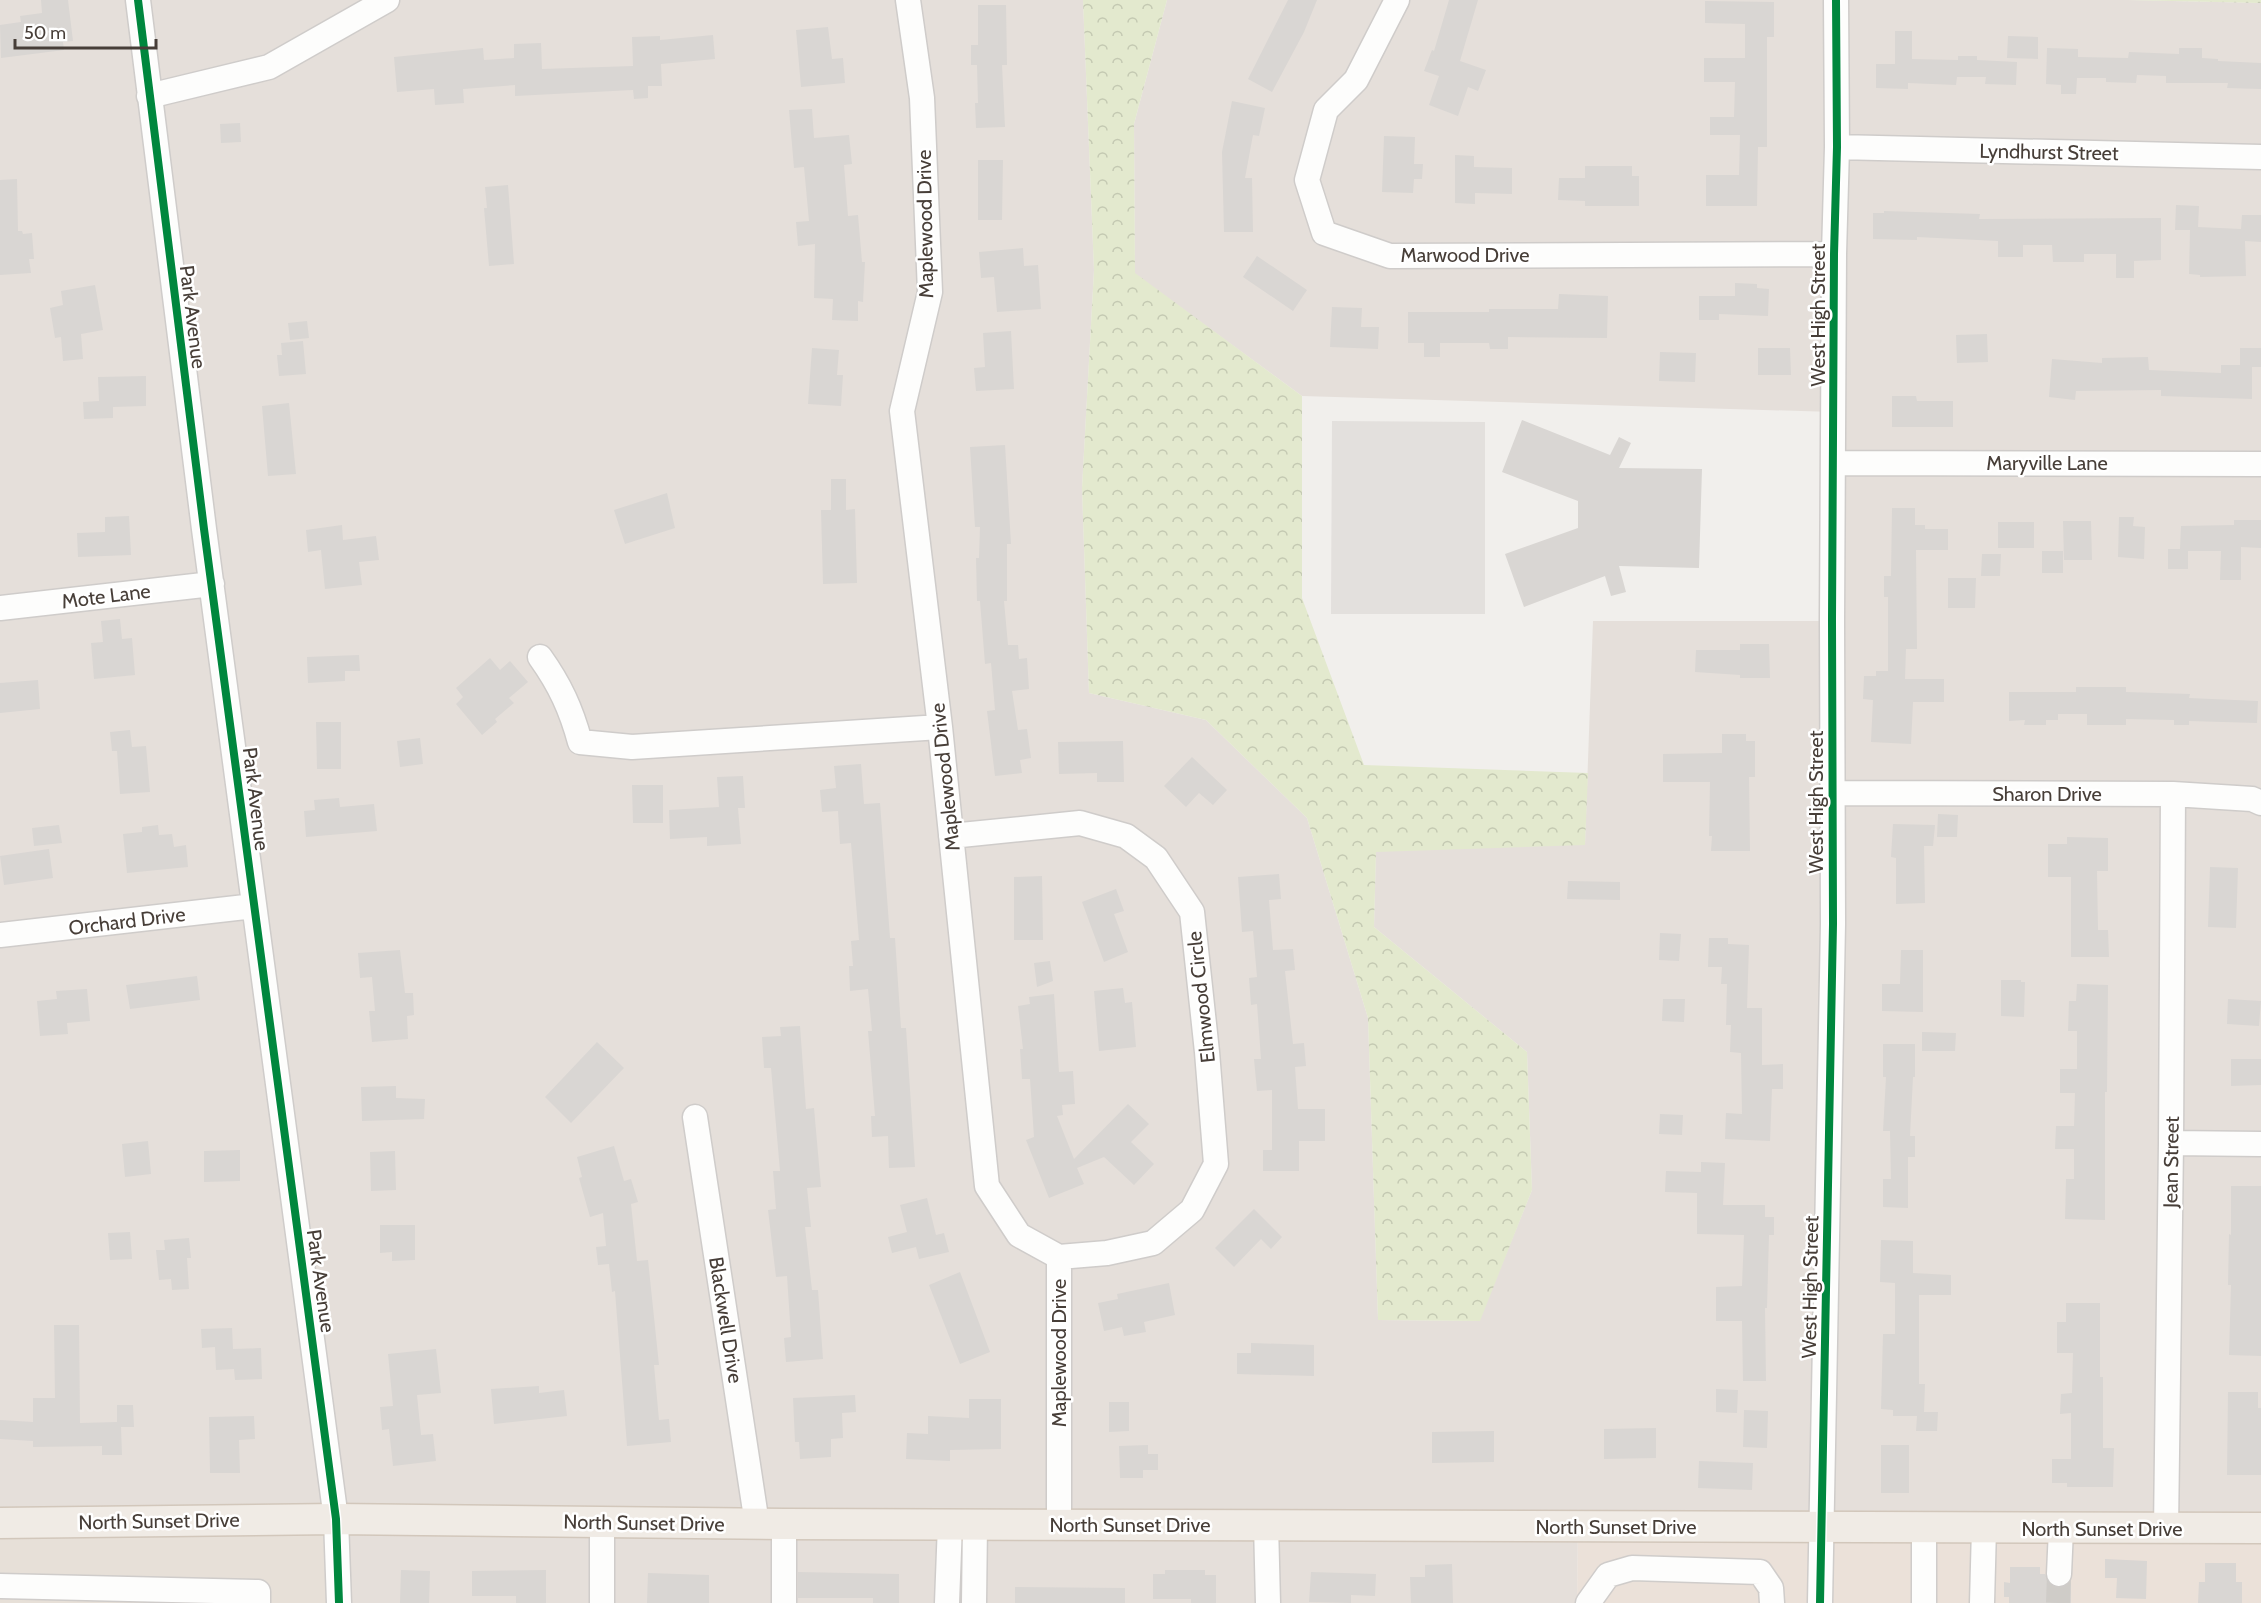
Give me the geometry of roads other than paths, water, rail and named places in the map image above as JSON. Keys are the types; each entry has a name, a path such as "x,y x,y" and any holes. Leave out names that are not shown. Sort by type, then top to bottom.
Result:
{"main road":[{"name":"North Sunset Drive","path":"0,1523 336,1519 962,1525 1266,1524 2166,1530 2261,1528"}],"street":[{"name":"Park Avenue","path":"138,0 212,584 336,1519 339,1603"},
{"path":"149,96 269,67 387,0"},
{"name":"Maplewood Drive","path":"908,0 922,98 930,292 902,411 940,727 987,1186 1019,1235 1059,1257 1059,1524"},
{"name":"Marwood Drive","path":"1397,0 1356,80 1326,110 1308,180 1324,233 1390,256 1834,254"},
{"name":"West High Street","path":"1820,1603 1833,924 1836,0"},
{"name":"Lyndhurst Street","path":"1837,147 2261,157"},
{"name":"Maryville Lane","path":"1833,463 2261,464"},
{"name":"Mote Lane","path":"0,608 212,584"},
{"path":"540,657 571,709 580,742 632,747 940,727"},
{"name":"Sharon Drive","path":"1833,793 2173,794 2252,799 2261,802"},
{"name":"Jean Street","path":"2166,1530 2173,794"},
{"name":"Elmwood Circle","path":"951,836 1080,823 1126,836 1156,858 1192,912 1208,1052 1216,1164 1192,1210 1153,1243 1107,1253 1059,1257"},
{"name":"Orchard Drive","path":"0,935 254,906"},
{"name":"Blackwell Drive","path":"695,1117 784,1603"},
{"path":"2171,1143 2261,1144"},
{"path":"602,1522 602,1603"},
{"path":"1266,1524 1268,1603"},
{"path":"947,1603 962,1525"},
{"path":"962,1525 974,1603"},
{"path":"1924,1528 1924,1603"},
{"path":"1982,1603 1984,1528"},
{"path":"2059,1574 2061,1529"},
{"path":"1588,1603 1608,1575 1632,1568 1760,1572 1771,1588 1772,1603"},
{"path":"0,1586 258,1592 258,1603"}],"tunnel":[{"path":"2058,1603 2059,1574"}]}
